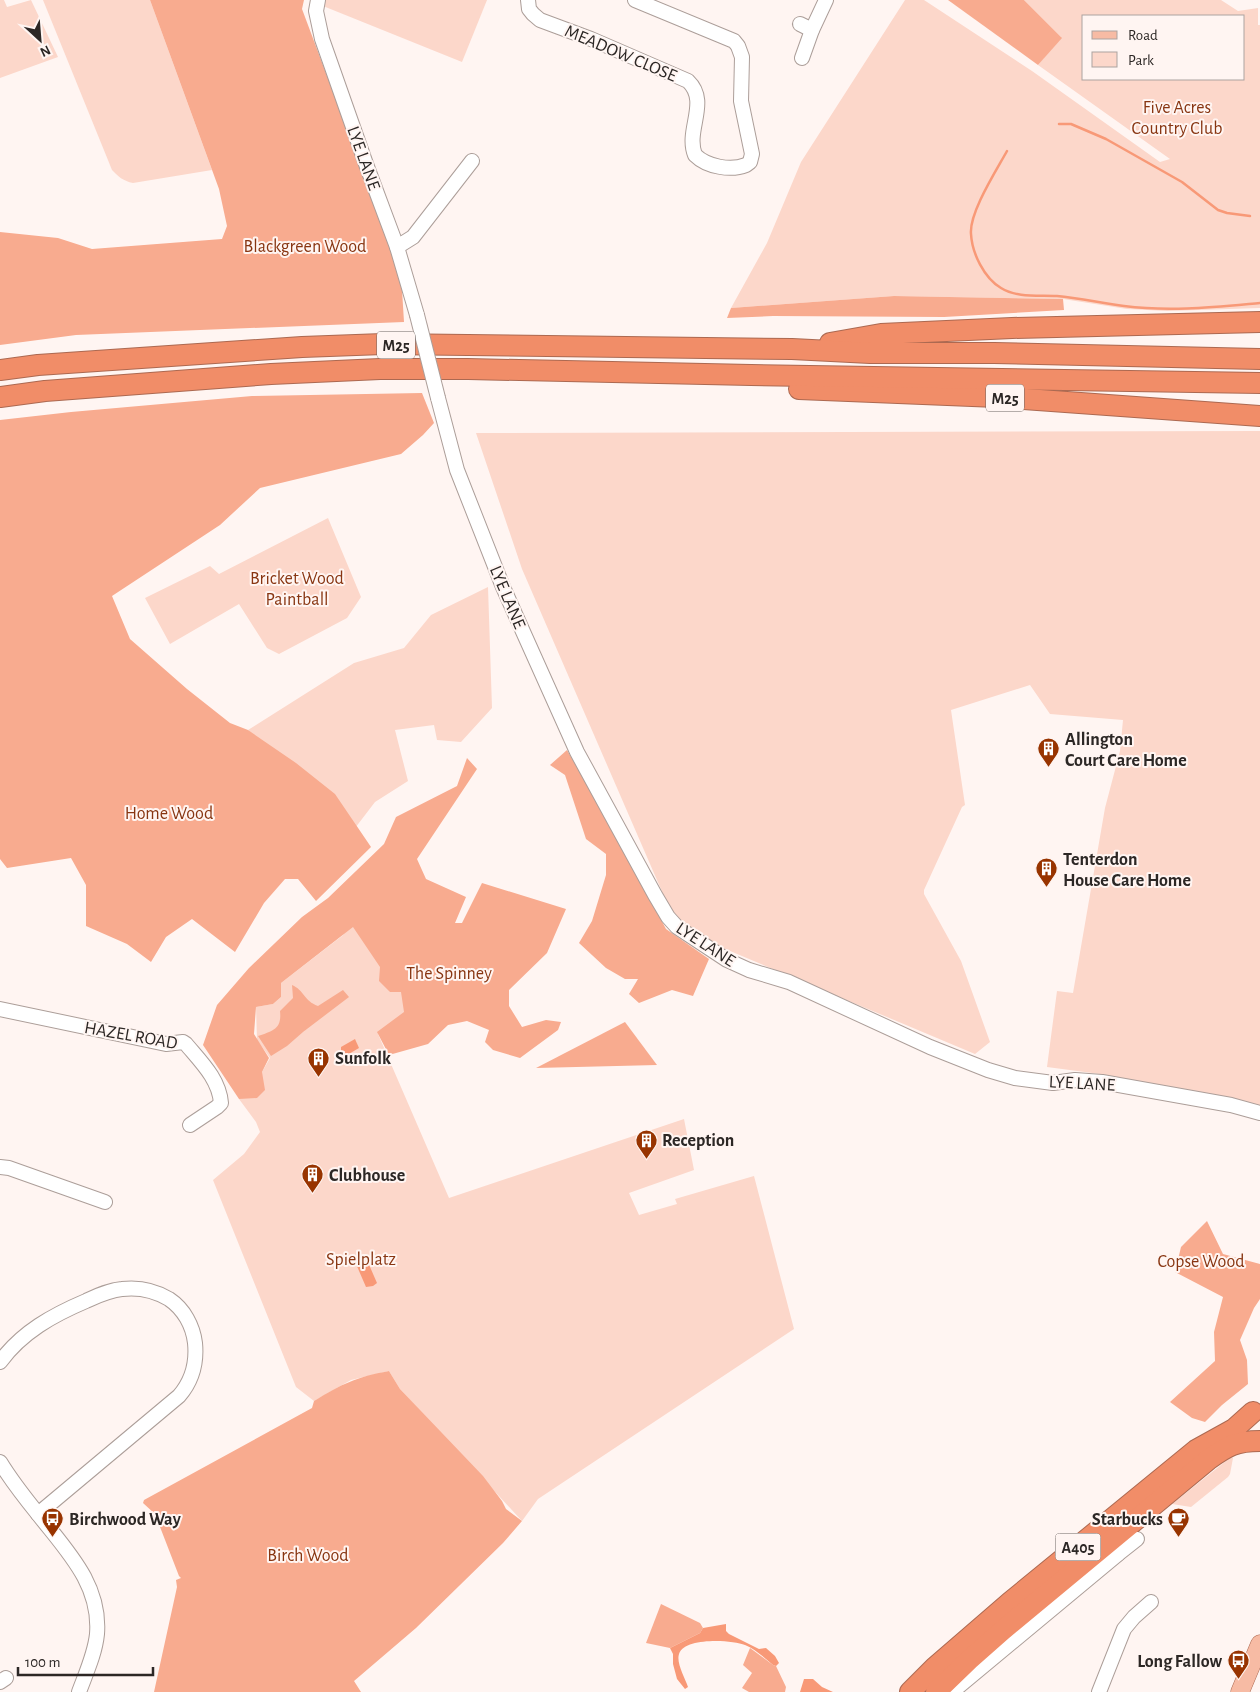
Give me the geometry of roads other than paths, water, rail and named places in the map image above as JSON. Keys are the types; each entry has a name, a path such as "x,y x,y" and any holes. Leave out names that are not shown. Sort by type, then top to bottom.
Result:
{"highway":[{"name":"M25","path":"792,349 880,334 1012,328 1260,322"},
{"name":"M25","path":"0,370 38,365 282,348 384,344 792,349 870,353 994,353 1260,359"},
{"name":"M25","path":"0,398 45,391 212,378 380,369 1260,383"},
{"name":"M25","path":"751,375 793,389 997,397 1260,416"},
{"path":"1256,1404 1254,1421 1260,1433"},
{"name":"A405","path":"910,1692 935,1667 1009,1603 1196,1450 1239,1426 1256,1404"},
{"name":"A405","path":"936,1692 1003,1630 1130,1535 1221,1450 1240,1442 1260,1442"}],"main road":[{"path":"1240,1692 1256,1665 1260,1644"}],"street":[{"name":"LYE LANE","path":"318,0 316,11 322,39 397,248 417,314 457,470 503,587 577,752 655,895 677,928 702,945 742,967 789,982 930,1047 988,1070 1015,1078 1053,1083 1075,1080 1102,1082 1231,1105 1260,1113"},
{"name":"MEADOW CLOSE","path":"528,0 529,9 540,20 591,39 688,81 698,96 692,139 695,155 708,164 718,166 732,168 746,165 751,158 752,149 741,101 742,56 738,46 734,42 635,0"},
{"path":"802,58 806,27 826,0"},
{"path":"397,248 413,237 472,161"},
{"name":"HAZEL ROAD","path":"0,1009 166,1044 183,1042 208,1070 217,1086 221,1103 190,1125"},
{"path":"0,1167 9,1168 106,1202"},
{"path":"0,1362 13,1347 38,1325 109,1291 121,1289 146,1289 160,1294 175,1303 190,1325 194,1338 195,1361 189,1382 179,1396 38,1514"},
{"path":"0,1462 80,1567 88,1581 96,1610 97,1634 94,1650 79,1692"},
{"path":"960,1689 1118,1554 1115,1550 1130,1535"},
{"path":"1099,1692 1124,1629 1151,1602"}],"waterway":[{"path":"1059,124 1071,124 1106,139 1182,182 1218,210 1250,216"},
{"path":"1007,151 974,215 971,234 976,257 984,272 1001,288 1021,295 1057,296 1115,305 1158,309 1260,303"}],"place":[{"name":"Allington Court Care Home","path":"1049,768"},
{"name":"Tenterdon House Care Home","path":"1047,888"},
{"name":"Sunfolk","path":"319,1077"},
{"name":"Reception","path":"646,1159"},
{"name":"Clubhouse","path":"313,1194"},
{"name":"Birchwood Way","path":"53,1538"},
{"name":"Starbucks","path":"1179,1538"},
{"name":"Long Fallow","path":"1238,1680"}],"park label":[{"name":"Five Acres Country Club","path":"1177,117"},
{"name":"Blackgreen Wood","path":"305,246"},
{"name":"Bricket Wood Paintball","path":"297,588"},
{"name":"Home Wood","path":"169,813"},
{"name":"The Spinney","path":"449,973"},
{"name":"Spielplatz","path":"361,1259"},
{"name":"Copse Wood","path":"1201,1261"},
{"name":"Birch Wood","path":"308,1555"}]}
